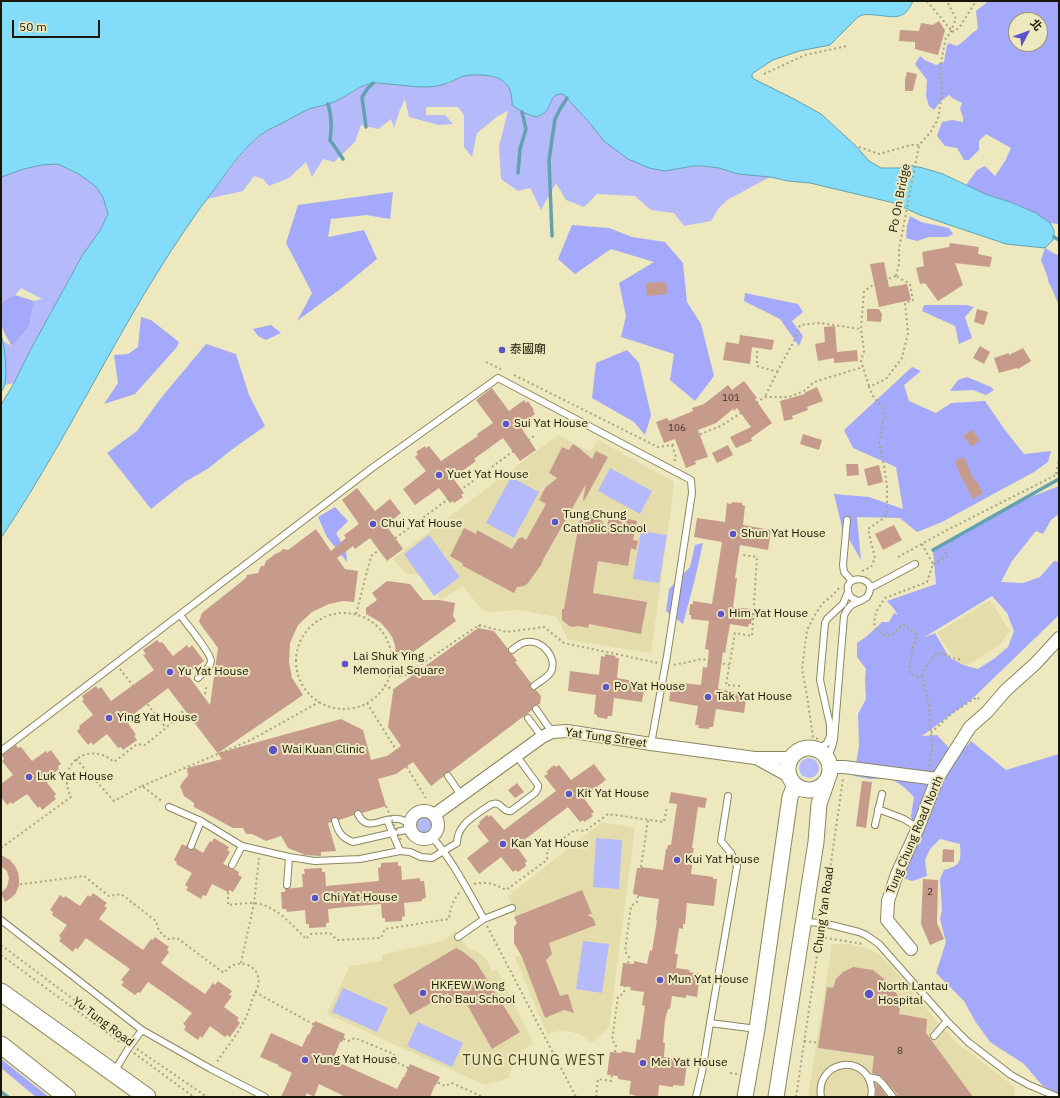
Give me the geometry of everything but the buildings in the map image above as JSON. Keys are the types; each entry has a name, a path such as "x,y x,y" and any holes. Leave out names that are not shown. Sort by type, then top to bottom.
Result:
{"main road":[{"path":"1,992 147,1097"},
{"path":"1,1045 67,1097"}],"street":[{"name":"Tung Chung Road North","path":"911,949 886,920 888,901 897,874 938,779 970,727 987,712 1006,690 1035,664 1059,638"},
{"name":"Yat Tung Street","path":"547,735 567,731 755,758 791,758"},
{"path":"434,815 516,755 547,735"},
{"path":"827,758 822,786 815,789 801,789 792,780 788,770 788,764 795,753 806,748 812,748 827,758 938,779"},
{"name":"Yat Tung Street","path":"755,758 792,780"},
{"name":"Chung Yan Road","path":"776,1097 816,842 819,804 827,758"},
{"path":"745,1097 757,1029 792,780"},
{"path":"420,811 430,812 434,815 438,822 435,834 428,839 419,838 412,833 409,826 412,816 420,811"}],"lane":[{"path":"1,751 372,468 498,378 691,480 692,492 651,744"},
{"path":"847,520 843,565 844,572 852,581"},
{"path":"870,587 915,564"},
{"path":"856,579 863,579 870,587 867,597 859,600 847,608 844,616 834,739 827,758 830,725 820,680 825,623 827,619 843,604 848,592 848,587 852,581 856,579"},
{"path":"848,592 851,597 859,600"},
{"path":"180,615 208,652 211,660 208,668 198,678"},
{"path":"512,650 526,642 534,642 547,650 551,657 551,672 534,686"},
{"path":"536,709 547,735"},
{"path":"528,718 547,735"},
{"path":"169,807 201,821 242,846 289,858 315,861 360,859 400,851 410,852 421,857 432,858 457,843 458,834 461,828 490,805 494,803 499,804 508,812 537,791 538,785 536,781 516,755"},
{"path":"448,776 460,795"},
{"path":"875,825 882,794"},
{"path":"696,1097 702,1072 737,866 721,841 728,796"},
{"path":"878,809 904,819 918,828"},
{"path":"358,814 363,821 367,823 372,824 397,818 409,826"},
{"path":"387,820 391,833 400,851"},
{"path":"191,846 201,821"},
{"path":"334,821 342,836 353,842 391,833 409,826"},
{"path":"432,837 443,851 466,887 484,919"},
{"path":"232,865 242,846"},
{"path":"287,884 289,858"},
{"path":"458,937 484,919 512,908"},
{"path":"1,920 142,1030 264,1097"},
{"path":"803,922 823,923 866,934 879,944 947,1021 968,1042 1011,1075 1029,1085 1058,1097"},
{"path":"934,1036 947,1021"},
{"path":"710,1023 757,1029"},
{"path":"114,1073 130,1046 142,1030"},
{"path":"821,1097 820,1089 822,1080 828,1072 836,1067 847,1064 860,1069 868,1077 872,1088 871,1097"},
{"path":"868,1077 878,1080 888,1089 893,1097"}],"path":[{"path":"927,1 951,31"},
{"path":"859,147 879,154 911,145 919,146 930,133 938,119 942,94 940,67 946,37 951,31 956,19 947,1"},
{"path":"951,31 960,28 976,1"},
{"path":"764,74 805,55 847,46"},
{"name":"Po On Bridge","path":"896,276 899,249 919,146"},
{"path":"859,572 871,567 875,558 868,529 884,518 887,512 887,487 879,442 884,418 883,409 873,396 869,387 861,361 864,351 861,329 864,292 875,284 896,276 910,284 912,300 905,303 908,333 902,358 886,379 869,387"},
{"path":"513,375 658,446 672,445 721,426 765,397 795,339 800,325 820,323 861,329"},
{"path":"757,351 758,366 777,372"},
{"path":"486,362 506,372"},
{"path":"765,397 789,396 804,391 814,382 863,367"},
{"path":"356,614 371,556 534,436"},
{"path":"672,445 676,457"},
{"path":"1056,475 1059,460"},
{"path":"898,557 1056,475 1059,472"},
{"path":"922,544 933,564"},
{"path":"922,676 920,678 911,674 909,671 912,650 917,636 903,624 891,636 884,635 876,630 874,623 876,612 885,598 927,582 933,564 948,556 945,550"},
{"path":"740,686 726,685 735,633 752,636 757,558 743,555"},
{"path":"827,758 808,696 802,669 807,630 823,603 841,586"},
{"path":"341,612 356,614 370,620 382,631 390,645 392,662 389,678 380,693 367,703 351,708 334,708 319,702 306,691 298,678 295,663 297,648 303,634 313,623 327,615 341,612"},
{"path":"478,625 487,653"},
{"path":"929,767 932,748 929,705 922,676 925,668 937,654 941,653 963,660"},
{"path":"671,666 702,659 729,665"},
{"path":"116,664 166,728"},
{"path":"1,848 71,797 68,791 66,779 69,768 76,759 94,753 105,755 114,762 137,744 145,745 166,728 184,710 205,694 206,688 198,678"},
{"path":"384,685 401,693"},
{"path":"931,733 952,713 978,697 981,707"},
{"path":"76,759 114,801 142,786 251,740 319,702"},
{"path":"367,703 426,798"},
{"name":"Chung Yan Road","path":"796,1097 823,923 827,758"},
{"name":"Tung Chung Road North","path":"924,768 933,765"},
{"path":"142,786 169,807"},
{"path":"386,806 401,841"},
{"path":"506,890 547,860 547,850 575,830 585,831 608,814 664,822 667,806"},
{"path":"642,867 648,820"},
{"path":"241,963 254,903 260,851"},
{"path":"15,885 84,876 109,896 121,894 156,921 159,931 168,939 177,938 224,973 231,966 241,963 252,967 257,974 259,981 256,992 243,1024 211,1069"},
{"path":"228,892 228,905 254,903 267,906 292,925 306,939 311,934 330,933 337,940 381,938 385,929 449,919"},
{"path":"628,963 629,957 625,951 631,906 637,902 638,896"},
{"path":"492,916 494,920 487,926 576,1097"},
{"name":"Yu Tung Road","path":"1,945 194,1097"},
{"name":"Yu Tung Road","path":"1,955 130,1046 137,1048 207,1097"},
{"path":"615,1052 616,1046 612,1040 618,998 624,993 625,986"},
{"path":"256,992 348,1041 355,1038 394,1054 396,1062 445,1086 452,1083 483,1097"},
{"path":"804,1041 820,1043"},
{"path":"730,1073 748,1076"},
{"path":"596,1097 598,1079 611,1081 612,1076"}],"shaded area":[{"path":"1,1 913,1 910,7 902,15 894,17 867,14 860,16 830,45 799,51 773,60 753,73 752,77 821,114 856,146 869,161 881,168 900,168 909,165 943,174 985,194 1010,202 1036,213 1050,223 1054,230 1054,237 1045,248 1006,244 920,215 894,203 810,183 738,174 719,168 703,166 693,166 665,171 649,168 628,159 605,142 563,94 553,97 545,112 537,117 530,115 512,105 512,97 507,85 504,81 493,76 466,76 432,87 376,83 368,84 335,102 307,110 268,130 260,135 239,156 186,229 158,272 131,316 29,495 1,538 1,405 82,256 101,229 108,214 103,197 96,187 77,173 58,164 41,165 1,177"},
{"path":"988,1 1059,1 1059,224 1050,223 1036,213 1010,202 985,194 966,185 977,170 985,166 995,176 1005,161 1011,148 986,134 979,141 979,150 969,160 964,160 957,148 945,146 937,136 942,122 952,120 963,122 960,109 962,103 949,95 940,102 934,110 929,106 926,96 927,80 915,64 920,56 936,65 944,62 947,45 949,43 957,46 978,29 976,11"},
{"path":"464,75 486,75 500,79 508,85 513,95 532,116 537,117 545,112 553,97 563,94 605,142 665,171 693,166 719,168 738,174 770,177 727,200 718,209 711,221 684,226 674,213 651,210 635,196 597,194 584,207 566,200 556,183 541,210 530,188 518,191 501,179 499,146 508,111 498,116 477,133 472,157 464,147 464,115 458,107 426,107 426,115 445,115 453,124 439,125 409,117 405,99 394,128 391,119 378,129 361,125 355,142 334,162 323,159 312,177 306,162 289,178 269,186 263,179 254,176 243,191 207,199 247,147 265,132 308,109 339,100 362,87 373,83 448,84"},
{"path":"58,164 82,176 98,189 105,202 108,214 101,229 82,256 14,383 5,385 3,341 12,346 29,327 34,301 42,299 21,288 15,295 1,302 1,177 41,165"},
{"path":"393,192 390,219 366,215 331,219 328,237 364,230 377,259 343,287 297,321 312,293 286,243 298,205"},
{"path":"910,216 921,222 949,228 953,234 947,237 929,237 917,241 906,238"},
{"path":"572,225 609,228 632,237 665,242 683,263 687,302 701,324 714,376 695,401 670,380 674,354 621,337 626,316 619,283 654,262 611,249 575,274 558,259"},
{"path":"1045,248 1059,255 1059,306 1041,260"},
{"path":"745,293 798,304 803,312 792,321 803,336 799,346 780,319 744,301"},
{"path":"15,295 34,301 29,327 12,346 2,327 1,308 3,301"},
{"path":"924,305 966,305 974,307 965,317 972,338 959,344 955,326 922,311"},
{"path":"141,317 151,320 179,342 177,347 135,394 104,404 118,383 114,355 128,354 138,347"},
{"path":"271,325 281,333 266,340 258,336 253,329"},
{"path":"1,335 4,346 6,369 4,387 1,392"},
{"path":"206,344 236,354 249,395 265,426 209,468 185,482 151,509 107,453 137,431 161,398"},
{"path":"627,350 639,363 651,415 645,435 634,422 592,398 596,363"},
{"path":"912,367 921,371 904,385 909,401 936,413 951,403 985,401 1024,454 1051,451 1048,462 1034,472 942,522 917,532 900,518 857,517 861,560 842,527 834,494 869,497 903,509 896,467 853,448 844,430"},
{"path":"967,377 991,387 994,390 986,395 973,390 950,391 958,380"},
{"name":"Tung Chung Catholic School","path":"558,435 590,452 598,440 673,481 674,486 651,653 568,640 557,617 518,610 488,612 480,608 463,586 441,600 422,576 405,573 393,559"},
{"path":"610,468 652,491 640,514 598,491"},
{"path":"511,477 539,492 514,538 486,523"},
{"path":"1059,486 1059,514 1051,520 1043,534 1036,531 1012,561 1001,582 1023,583 1040,577 1054,561 1059,562 1059,615 971,700 922,736 937,735 950,749 966,747 971,741 1006,770 1059,754 1059,1095 1042,1085 1024,1064 990,1042 975,1021 964,1001 936,973 946,942 940,919 942,910 940,879 944,870 959,862 960,844 940,839 930,849 925,860 927,876 912,881 903,878 907,858 915,835 911,816 914,797 904,787 890,778 870,779 854,776 859,746 858,714 866,699 866,669 857,657 857,643 882,622 889,622 894,613 898,615 887,601 936,584 933,550 1018,502","holes":["992,596 1007,613 1014,631 1008,647 978,669 963,665 949,657 935,633 923,638"]},
{"path":"335,507 348,521 336,533 346,551 347,562 327,537 318,517"},
{"path":"641,531 667,535 659,583 633,579"},
{"path":"429,535 460,577 434,596 404,554"},
{"path":"703,543 683,624 666,611 669,589 690,567 695,545"},
{"path":"990,600 1010,631 999,646 961,669 937,633"},
{"path":"809,758 816,761 819,768 816,775 809,778 802,775 799,768 802,761"},
{"path":"424,813 432,817 436,825 432,833 424,837 416,833 412,825 416,817"},
{"path":"602,822 635,828 609,1028 591,1043 583,1036 572,1032 559,1031 547,1034 515,957 521,955 515,931 517,920 508,896"},
{"path":"596,838 622,840 619,889 593,887"},
{"name":"HKFEW Wong Cho Bau School","path":"456,931 468,948 478,952 486,959 492,971 497,969 533,1043 517,1056 512,1066 509,1078 485,1085 327,1014 350,966 382,961 382,955 442,941"},
{"path":"583,941 609,944 602,993 576,989"},
{"name":"North Lantau Hospital","path":"832,944 850,944 867,948 880,955 958,1044 1015,1087 1014,1097 808,1097"},
{"path":"343,988 388,1008 377,1032 332,1012"},
{"path":"418,1022 463,1043 452,1067 407,1046"},
{"path":"1,1059 49,1097 36,1097 1,1068"}],"waterway":[{"path":"366,127 362,97 373,83"},
{"path":"552,236 549,160 555,119 567,98"},
{"path":"328,104 331,122 330,140 343,159"},
{"path":"518,173 520,149 526,129 522,112"},
{"path":"1054,237 1059,240"},
{"path":"933,550 1059,479"},
{"path":"1,1092 8,1097"}],"place":[{"name":"泰國廟","path":"502,350"},
{"name":"Sui Yat House","path":"506,424"},
{"name":"Yuet Yat House","path":"439,475"},
{"name":"Tung Chung Catholic School","path":"555,522"},
{"name":"Chui Yat House","path":"373,524"},
{"name":"Shun Yat House","path":"733,534"},
{"name":"Him Yat House","path":"721,614"},
{"name":"Lai Shuk Ying Memorial Square","path":"345,664"},
{"name":"Yu Yat House","path":"170,672"},
{"name":"Po Yat House","path":"606,687"},
{"name":"Tak Yat House","path":"708,697"},
{"name":"Ying Yat House","path":"109,718"},
{"name":"Wai Kuan Clinic","path":"273,750"},
{"name":"Luk Yat House","path":"29,777"},
{"name":"Kit Yat House","path":"569,794"},
{"name":"Kan Yat House","path":"503,844"},
{"name":"Kui Yat House","path":"677,860"},
{"name":"Chi Yat House","path":"315,898"},
{"name":"Mun Yat House","path":"660,980"},
{"name":"HKFEW Wong Cho Bau School","path":"423,993"},
{"name":"North Lantau Hospital","path":"869,994"},
{"name":"Yung Yat House","path":"305,1060"},
{"name":"Mei Yat House","path":"643,1063"}],"district":[{"name":"TUNG CHUNG WEST","path":"534,1061"}]}
